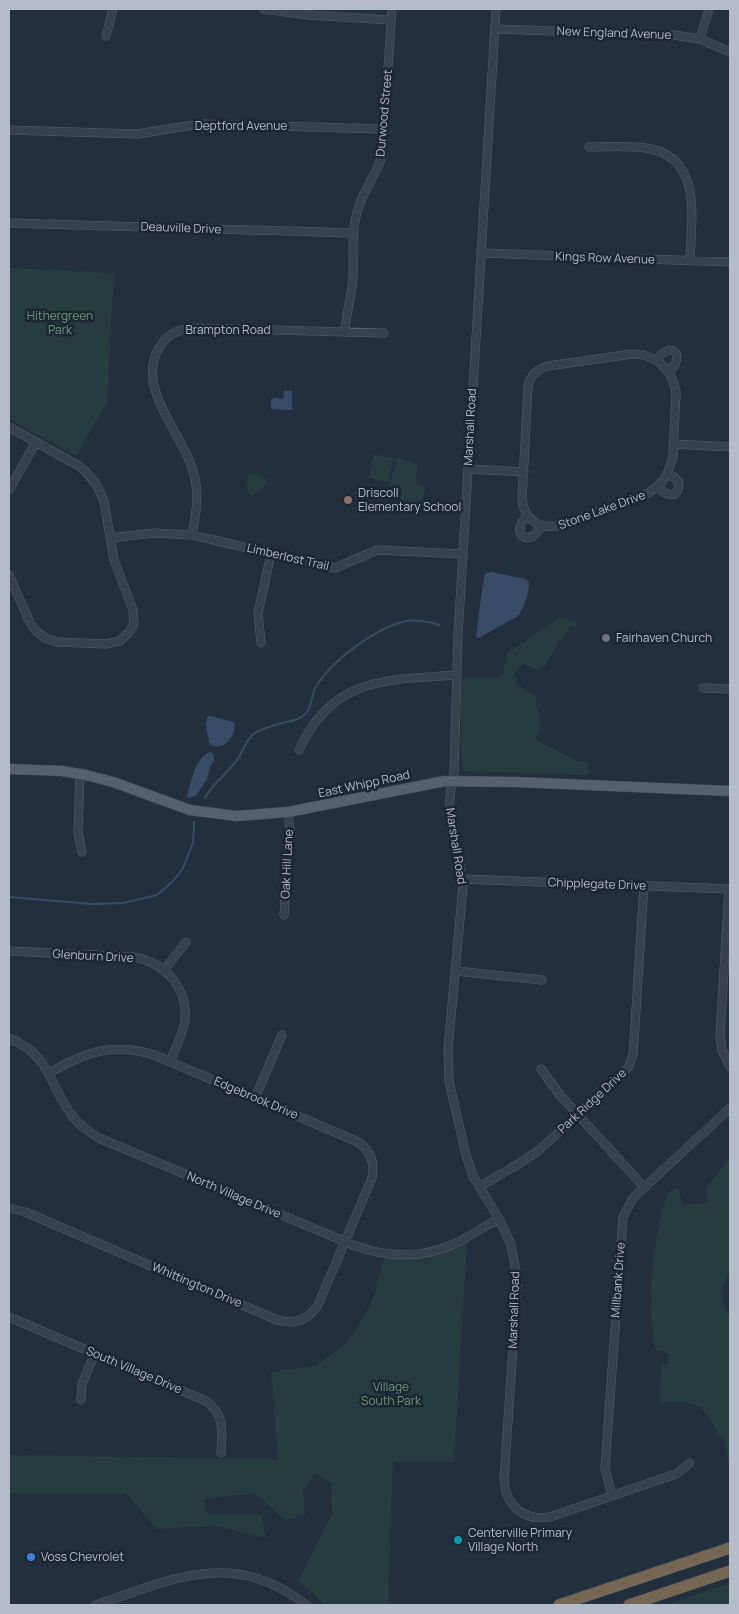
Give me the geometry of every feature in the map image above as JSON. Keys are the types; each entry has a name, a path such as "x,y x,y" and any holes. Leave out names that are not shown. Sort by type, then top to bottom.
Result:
{"highway":[{"path":"559,1605 730,1548"},
{"path":"629,1605 730,1571"}],"main road":[{"name":"East Whipp Road","path":"9,769 80,774 113,782 176,806 207,813 251,816 288,812 445,780 730,790"}],"street":[{"path":"106,36 113,9"},
{"path":"264,9 309,15 391,20"},
{"name":"Durwood Street","path":"345,331 353,280 354,233 360,202 382,156 392,9"},
{"name":"Marshall Road","path":"496,9 462,554 454,765 450,791 450,818 463,879 463,899 448,1049 448,1071 466,1155 473,1176 499,1219 514,1256 517,1287 504,1480 506,1494 511,1503 520,1512 531,1517 550,1517 676,1474 690,1464"},
{"path":"700,39 709,9"},
{"name":"New England Avenue","path":"495,28 674,35 700,39 730,52"},
{"name":"Deptford Avenue","path":"9,130 137,134 185,126 214,124 384,129"},
{"path":"590,147 650,149 666,155 678,164 687,178 691,193 690,260"},
{"name":"Deauville Drive","path":"9,223 354,233"},
{"name":"Kings Row Avenue","path":"481,253 730,262"},
{"name":"Brampton Road","path":"192,536 197,504 194,472 186,451 162,406 152,376 154,358 161,344 169,336 186,328 384,332"},
{"path":"541,526 535,535 529,538 520,532 522,521 527,516 523,504 528,387 531,378 538,370 548,366 632,354 645,355 657,360 667,350 677,355 675,366 669,372"},
{"name":"Stone Lake Drive","path":"527,516 541,526 557,526 640,497 658,487 667,474 673,457 676,392 669,372 657,360"},
{"path":"9,427 79,466 91,477 101,492 106,505 117,571 134,616 133,626 120,641 106,644 57,642 45,638 30,623 9,575"},
{"path":"9,490 36,442"},
{"path":"673,444 730,447"},
{"path":"468,469 524,472"},
{"path":"658,487 669,495 676,493 679,482 667,474"},
{"name":"Limberlost Trail","path":"110,538 154,533 192,536 335,568 381,549 462,554"},
{"path":"261,643 258,614 271,554"},
{"path":"299,750 307,732 322,713 337,700 352,691 376,683 456,675"},
{"path":"703,688 730,689"},
{"path":"80,774 78,832 82,852"},
{"name":"Oak Hill Lane","path":"284,915 290,829 288,812"},
{"name":"Chipplegate Drive","path":"463,879 730,889"},
{"name":"Park Ridge Drive","path":"479,1187 530,1158 622,1075 631,1061 644,886"},
{"path":"730,889 720,1036 722,1050 730,1066"},
{"path":"164,970 186,942"},
{"name":"Glenburn Drive","path":"9,951 135,957 150,961 164,970 178,985 185,1008 183,1030 170,1062"},
{"path":"456,971 542,980"},
{"path":"255,1098 282,1035"},
{"name":"North Village Drive","path":"9,1038 36,1055 49,1073 74,1118 89,1132 99,1138 368,1251 382,1254 411,1255 426,1253 460,1242 499,1219"},
{"name":"Edgebrook Drive","path":"49,1073 87,1054 110,1049 138,1051 170,1062 356,1141 370,1154 373,1167 372,1178 344,1242"},
{"path":"541,1069 559,1094 644,1187"},
{"name":"Millbank Drive","path":"612,1496 605,1468 622,1222 629,1203 644,1187 730,1108"},
{"name":"Whittington Drive","path":"9,1208 25,1212 277,1320 287,1322 305,1318 314,1312 344,1242"},
{"name":"South Village Drive","path":"9,1317 210,1404 218,1413 222,1424 221,1453"},
{"path":"81,1400 82,1384 94,1354"},
{"path":"96,1605 173,1579 214,1572 240,1574 264,1581 289,1593 306,1605"}],"green space":[{"name":"Hithergreen Park","path":"9,268 114,273 107,403 76,456 9,419"},
{"path":"374,454 393,458 388,482 369,478"},
{"path":"398,457 418,465 415,483 426,488 419,507 398,507 402,488 389,485"},
{"path":"253,474 266,479 267,483 259,492 251,495 247,489 247,484 248,476"},
{"path":"562,618 577,623 575,627 570,626 562,640 560,639 545,667 541,665 538,670 525,664 521,665 513,675 516,679 515,683 535,696 541,728 535,739 579,762 589,764 587,775 463,771 461,754 461,678 496,678 500,676 504,671 508,653 556,620"},
{"path":"730,1158 730,1270 721,1292 722,1302 730,1317 730,1472 725,1439 717,1435 709,1416 703,1410 689,1403 660,1403 661,1366 662,1364 668,1365 668,1354 655,1350 651,1290 658,1230 668,1192 678,1187 683,1205 707,1203 706,1188"},
{"name":"Village South Park","path":"467,1241 454,1462 393,1462 388,1605 323,1605 321,1601 298,1581 332,1513 331,1483 316,1474 303,1490 305,1514 285,1520 256,1494 204,1500 208,1515 261,1515 266,1538 215,1526 157,1529 125,1493 9,1493 9,1455 278,1459 271,1372 315,1366 348,1342 373,1299 384,1258 406,1259 427,1256"},
{"path":"730,1583 730,1605 666,1605"}],"water":[{"path":"284,391 292,391 292,410 271,409 271,399 283,399"},
{"path":"491,572 526,579 529,582 527,595 525,604 518,616 477,638 483,583 485,574"},
{"path":"208,716 234,722 234,732 224,745 219,747 209,743 206,727"},
{"path":"212,752 214,760 207,779 196,796 188,798 190,784 198,763 206,754"}],"waterway":[{"path":"205,798 212,787 239,757 253,734 303,716 310,707 315,688 324,675 355,647 379,632 402,622 421,621 439,625"},
{"path":"9,897 91,904 123,903 157,895 173,881 183,868 193,843 194,822"}],"place":[{"name":"Driscoll Elementary School","path":"348,500"},
{"name":"Fairhaven Church","path":"606,638"},
{"name":"Centerville Primary Village North","path":"458,1540"},
{"name":"Voss Chevrolet","path":"31,1557"}]}
